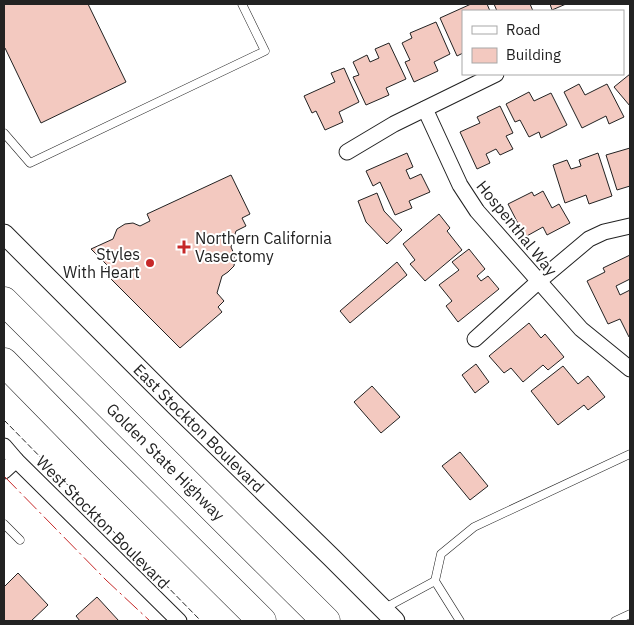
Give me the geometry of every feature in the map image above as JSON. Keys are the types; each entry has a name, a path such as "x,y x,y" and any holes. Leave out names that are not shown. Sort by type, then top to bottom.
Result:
{"highway":[{"name":"Golden State Highway","path":"4,301 326,621"},
{"path":"4,362 89,450 262,621"}],"street":[{"path":"347,152 394,124 494,75"},
{"name":"Hospenthal Way","path":"424,109 460,185 477,211 581,329 630,369"},
{"path":"475,339 589,239 604,232 630,226"},
{"name":"East Stockton Boulevard","path":"4,234 169,400 389,615"},
{"name":"West Stockton Boulevard","path":"4,446 179,621"},
{"path":"4,472 16,460"}],"lane":[{"path":"4,132 30,163 265,51 242,4"},
{"path":"389,615 434,581 441,554 474,527 630,454"},
{"path":"4,524 20,540"},
{"path":"434,581 460,621"},
{"path":"615,621 630,614"}],"building":[{"path":"4,4 88,4 126,82 41,123 4,48"},
{"path":"471,4 487,4 490,10 462,10 462,54 457,56 440,18"},
{"path":"494,4 530,4 533,10 497,10"},
{"path":"550,4 566,4 552,10"},
{"path":"436,22 450,54 434,62 438,71 414,82 405,62 410,60 402,43 412,38 410,33"},
{"path":"389,43 406,79 386,88 389,95 366,105 353,77 359,75 353,62 367,55 370,62 379,58 375,49"},
{"path":"344,68 359,102 339,112 343,122 325,130 316,111 312,113 304,96 335,82 331,73"},
{"path":"630,74 630,106 614,87"},
{"path":"579,84 585,95 607,84 624,117 609,124 606,116 582,128 564,92"},
{"path":"529,92 534,101 551,93 567,125 541,138 539,132 529,137 520,120 515,122 506,104"},
{"path":"500,106 513,133 506,136 513,149 500,155 496,149 486,154 490,163 477,169 460,132 480,123 477,117"},
{"path":"630,148 630,186 617,190 606,155"},
{"path":"407,153 413,167 406,170 410,179 421,174 430,192 409,201 412,208 395,215 380,182 373,186 366,171"},
{"path":"598,153 612,196 589,204 586,195 565,203 553,165 567,160 571,169 581,166 579,160"},
{"path":"231,175 250,214 242,218 246,226 236,231 231,247 235,258 234,266 222,276 217,293 224,301 218,307 222,312 180,348 103,271 108,266 91,249 113,239 117,229 125,224 133,223 140,226 150,221 147,214"},
{"path":"543,191 552,208 559,204 570,223 547,235 543,227 525,237 508,204 532,192 534,196"},
{"path":"377,193 384,211 402,230 387,244 366,222 358,201"},
{"path":"439,214 450,228 447,231 462,250 425,281 410,264 415,260 403,244"},
{"path":"469,249 485,269 477,276 481,281 488,276 499,289 458,322 446,306 452,301 439,285 459,270 452,262"},
{"path":"630,255 630,279 616,286 620,295 630,290 629,337 620,319 608,324 587,281 605,272 603,268"},
{"path":"397,262 407,275 350,323 340,311"},
{"path":"529,323 541,338 545,334 564,357 548,370 543,365 523,382 511,368 504,373 489,356"},
{"path":"476,364 489,382 475,393 462,375"},
{"path":"563,366 578,384 588,376 605,397 588,410 584,405 558,425 531,391"},
{"path":"372,386 400,417 381,433 354,402"},
{"path":"460,452 488,486 470,500 442,466"},
{"path":"18,573 48,605 31,621 4,621 4,587"},
{"path":"97,597 119,621 80,621 76,616"}],"fence":[{"path":"4,420 201,621"}],"power":[{"path":"4,476 106,580 150,621"}],"place":[{"name":"Northern California Vasectomy","path":"184,247"},
{"name":"Styles With Heart","path":"150,263"}]}
